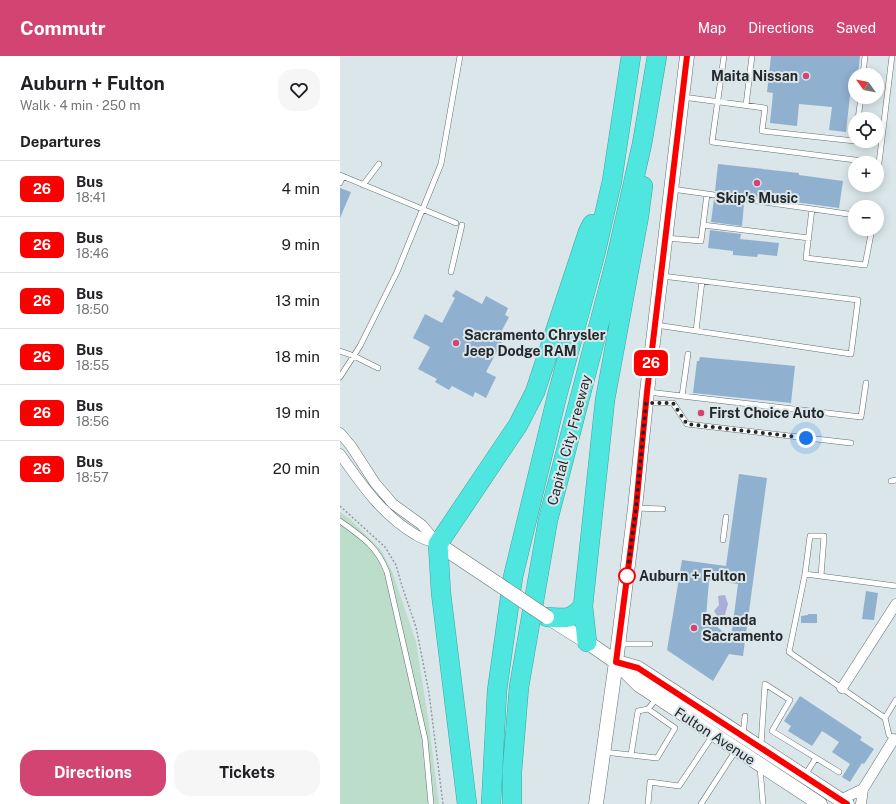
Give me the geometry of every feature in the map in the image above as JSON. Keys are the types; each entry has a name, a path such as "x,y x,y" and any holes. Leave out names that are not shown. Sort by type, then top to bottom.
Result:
{"highway":[{"name":"Capital City Freeway","path":"491,804 497,691 513,577 557,396 595,255 612,181 631,56"},
{"name":"Capital City Freeway","path":"512,804 512,772 519,687 548,520 616,259 642,144 658,56"},
{"path":"587,642 583,606 605,400 639,216 658,56"},
{"path":"467,804 441,593 438,544 518,425 535,392 588,232 612,181"},
{"path":"547,617 568,618 576,615 583,606"}],"main road":[{"path":"596,804 636,508 647,397 687,56"},
{"name":"Fulton Avenue","path":"438,544 616,662 639,685 657,698 817,803"},
{"name":"Fulton Avenue","path":"616,662 638,668 844,802"}],"street":[{"name":"Fulton Avenue","path":"340,433 351,446 375,483 393,504 422,525 438,544"},
{"name":"Fulton Avenue","path":"340,454 368,494 383,510 416,536 438,544"},
{"path":"842,688 896,604"},
{"path":"844,802 863,789 895,740"},
{"path":"861,804 863,789"}],"lane":[{"path":"340,377 360,346 397,272 441,164 460,56"},
{"path":"724,56 712,142 879,163 892,56"},
{"path":"746,105 752,56"},
{"path":"864,68 865,56"},
{"path":"682,97 765,108 762,131 848,140"},
{"path":"363,185 379,164"},
{"path":"340,183 341,176 456,223"},
{"path":"671,189 848,214"},
{"path":"665,238 701,241 707,194"},
{"path":"812,209 806,258 865,265 871,236"},
{"path":"703,225 809,238"},
{"path":"451,272 462,226"},
{"path":"656,325 851,354 858,300 661,276"},
{"path":"696,331 702,281"},
{"path":"340,351 378,368"},
{"path":"682,396 688,354"},
{"path":"647,397 682,396 861,417 866,383"},
{"path":"647,397 673,403 687,424 851,443"},
{"path":"636,508 663,509"},
{"path":"723,540 726,517"},
{"path":"340,521 367,541 375,549 387,572 425,740 431,804"},
{"path":"821,576 824,536 810,536 805,574 789,652 885,718 889,736 895,740"},
{"path":"805,574 896,586"},
{"path":"618,644 650,644"},
{"path":"760,748 765,684 790,700 772,731 839,772"},
{"path":"631,755 638,711 648,709 657,698"},
{"path":"885,718 896,700"},
{"path":"603,752 656,758 675,728 648,709"},
{"path":"742,736 745,716"},
{"path":"648,804 650,782 679,786 713,735"},
{"path":"702,804 736,750"},
{"path":"804,776 816,758"},
{"path":"760,765 763,804"}],"green space":[{"path":"340,512 351,520 381,550 392,571 416,642 439,804 340,804"}],"water":[{"path":"725,595 728,604 724,618 717,616 714,611 719,605 718,596"}],"building":[{"path":"771,56 860,56 859,68 848,68 849,104 846,132 829,130 832,107 799,104 797,126 770,123 773,93 767,92"},
{"name":"Skip's Music","path":"718,164 799,173 799,175 843,181 839,208 715,191"},
{"path":"340,188 351,192 340,218"},
{"path":"714,199 744,203 742,226 711,222"},
{"path":"710,230 741,234 740,239 779,243 777,256 758,254 757,257 733,255 733,251 708,248"},
{"path":"456,290 482,304 486,296 508,308 505,315 509,317 499,336 504,338 486,372 496,377 486,398 475,392 473,397 452,386 449,390 435,382 437,379 418,369 430,347 413,338 425,314 442,323 455,298 452,296"},
{"path":"700,357 795,366 791,403 693,393 697,361 699,361"},
{"path":"739,474 767,478 743,656 729,654 713,681 667,650 682,560 726,566","holes":["709,580 738,584 731,638 706,618"]},
{"path":"866,591 878,593 874,620 862,619"},
{"path":"817,614 817,623 801,623 801,616"},
{"path":"800,696 862,737 860,740 874,749 864,764 862,763 850,782 842,777 850,764 832,752 839,742 822,731 812,746 788,731 791,726 784,721"}],"bus line":[{"name":"26","path":"687,56 647,392 636,508 616,662 638,668 847,804"}],"place":[{"name":"Maita Nissan","path":"806,76"},
{"name":"Skip's Music","path":"757,183"},
{"name":"Sacramento Chrysler Jeep Dodge RAM","path":"456,343"},
{"name":"First Choice Auto","path":"701,413"},
{"name":"Auburn + Fulton","path":"627,576"},
{"name":"Ramada Sacramento","path":"694,628"}],"route":[{"path":"627,576 626,583 636,508 646,403 673,403 687,424 806,438"}]}
